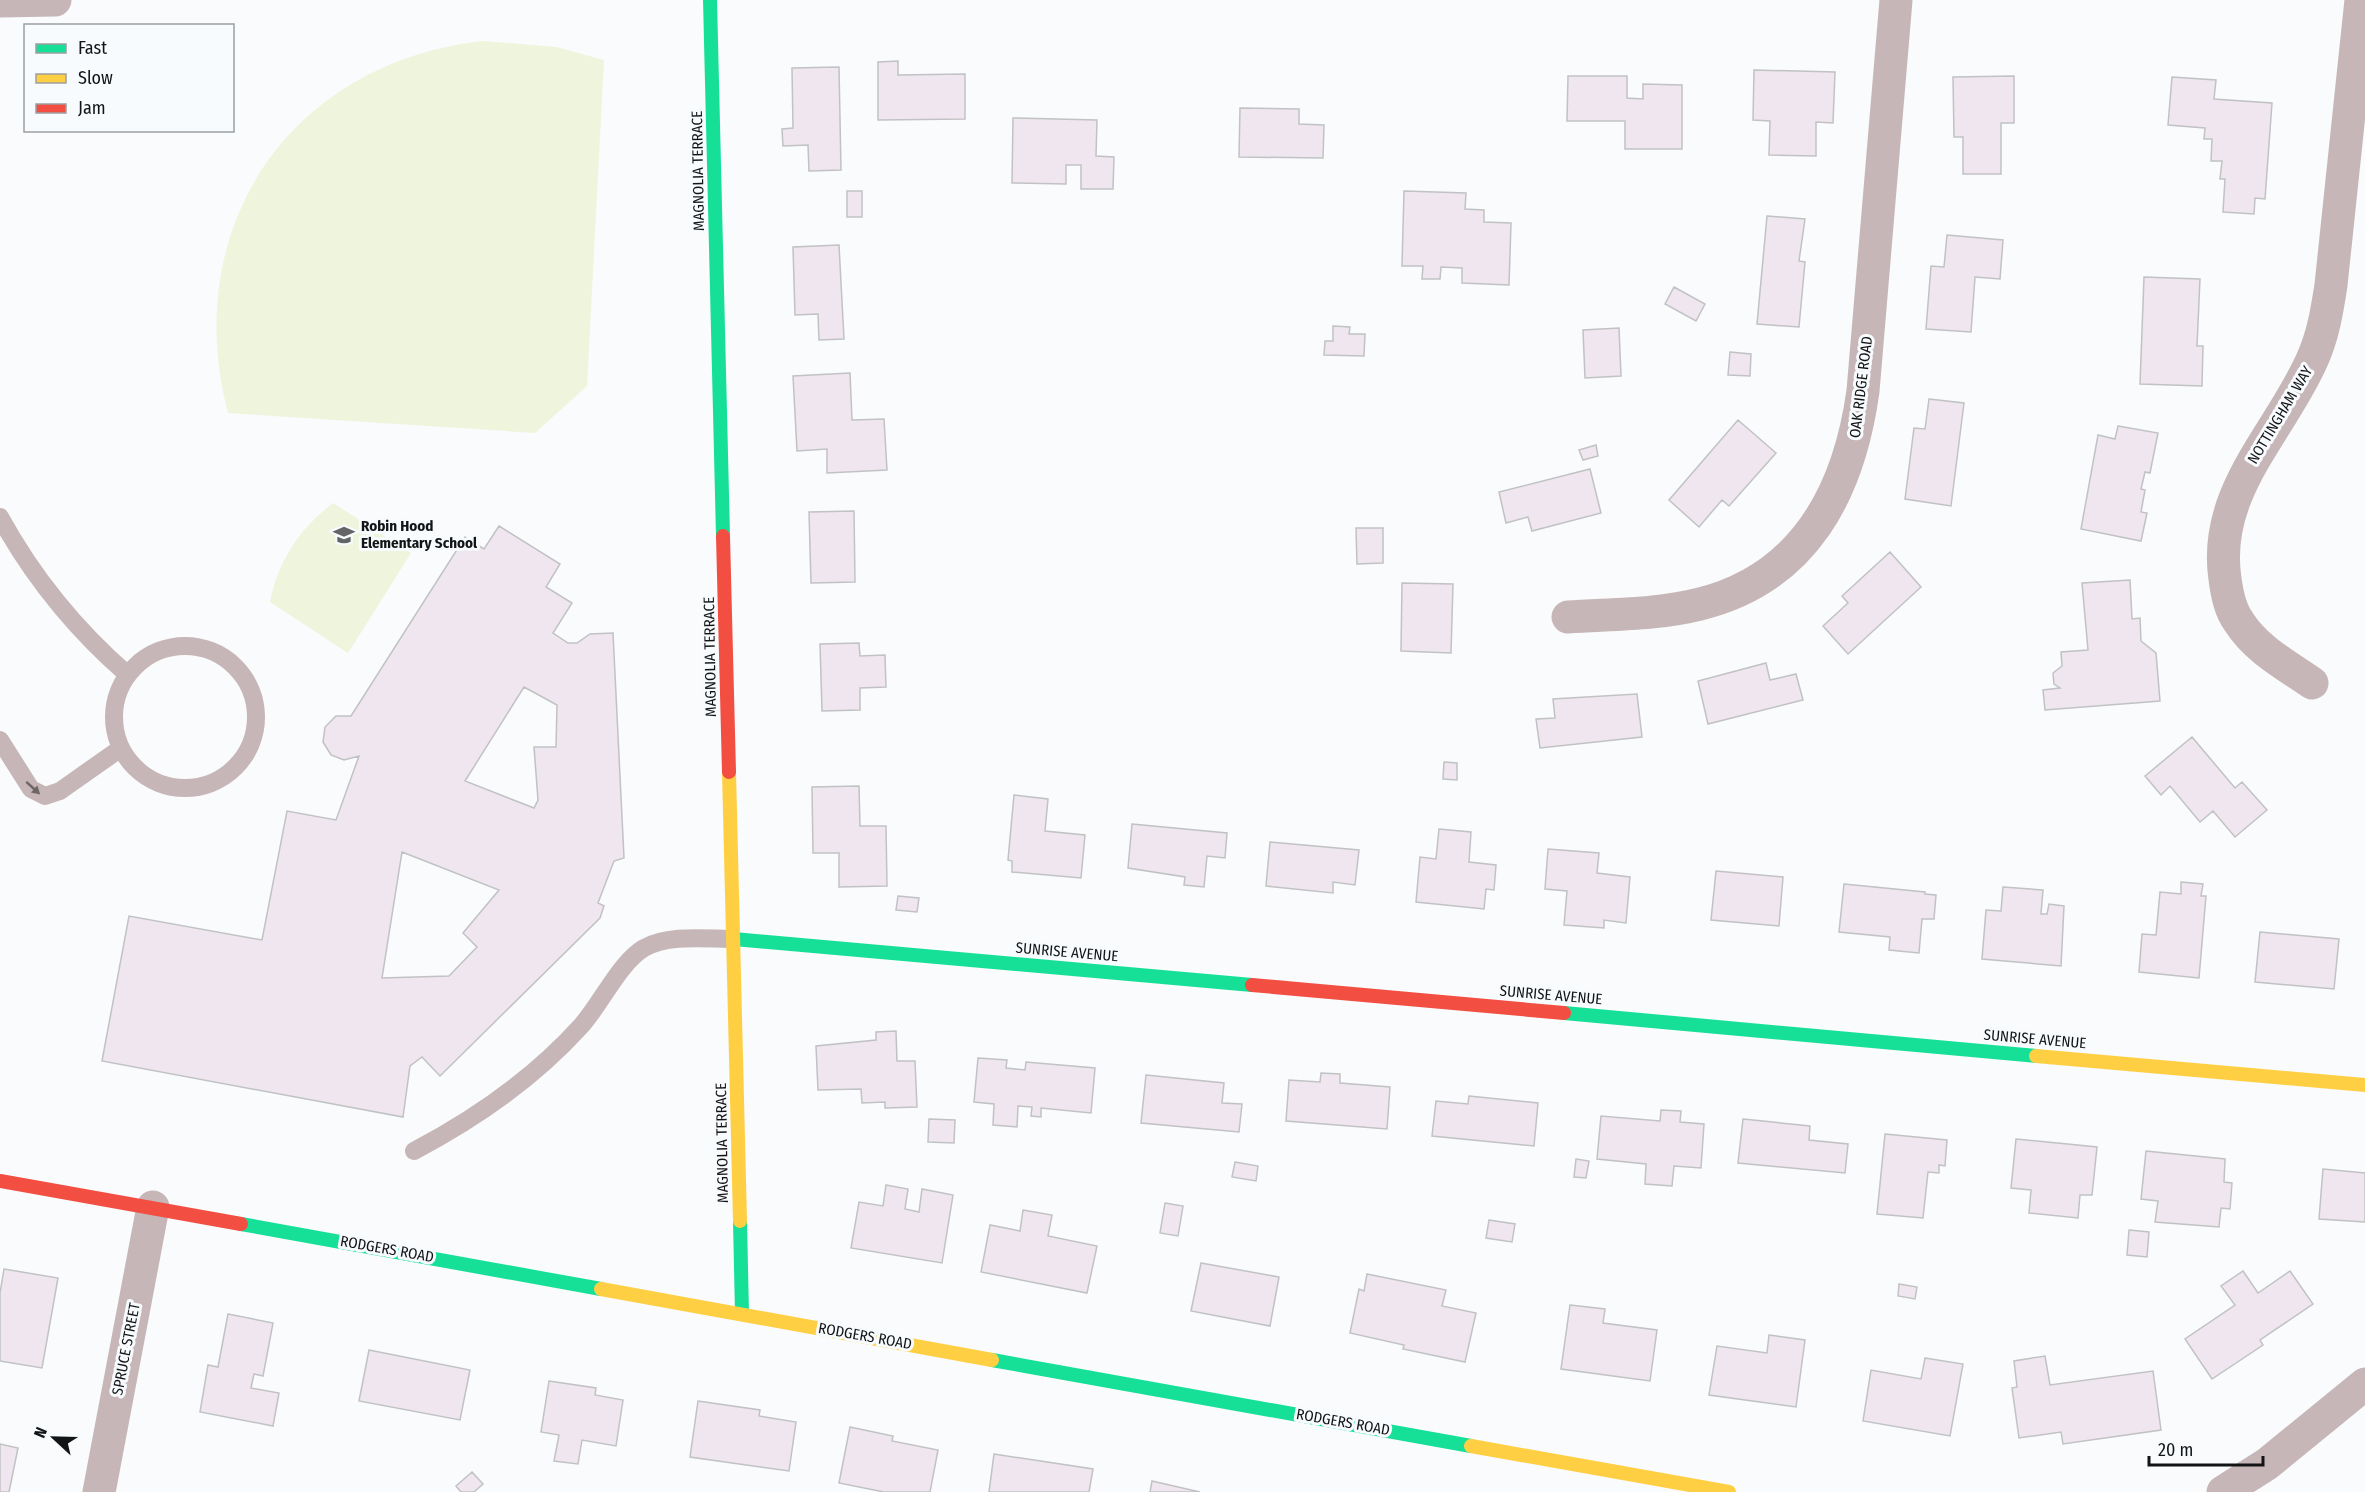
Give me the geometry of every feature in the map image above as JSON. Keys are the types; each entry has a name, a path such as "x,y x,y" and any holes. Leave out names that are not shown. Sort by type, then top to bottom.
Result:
{"street":[{"path":"0,1 55,0"},
{"name":"MAGNOLIA TERRACE","path":"710,0 742,1314"},
{"name":"OAK RIDGE ROAD","path":"1568,617 1673,609 1728,596 1757,582 1778,566 1818,523 1833,499 1852,450 1863,392 1896,0"},
{"name":"NOTTINGHAM WAY","path":"2312,683 2266,651 2238,621 2227,590 2223,546 2236,494 2258,450 2305,376 2324,327 2332,274 2361,0"},
{"name":"SUNRISE AVENUE","path":"734,939 2365,1085"},
{"name":"RODGERS ROAD","path":"0,1181 1730,1492"},
{"name":"SPRUCE STREET","path":"99,1492 153,1207"},
{"path":"2223,1492 2267,1464 2365,1384"}],"lane":[{"path":"0,517 24,559 64,615 91,643 128,675"},
{"path":"174,646 194,647 214,652 232,664 251,692 255,720 254,733 242,758 221,777 196,787 182,788 155,781 133,765 122,748 114,728 114,714 121,687 128,675 148,656 174,646"},
{"path":"0,740 30,789 45,796 60,791 122,748"},
{"path":"414,1151 478,1115 537,1071 589,1018 630,961 643,949 666,941 734,939"}],"green space":[{"path":"482,41 556,47 604,60 587,386 535,433 228,413 217,344 220,279 236,219 265,165 305,119 355,82 414,56"},
{"path":"333,503 411,553 348,653 270,602 279,573 292,546 310,523"}],"building":[{"path":"898,61 898,75 965,74 965,119 878,120 878,62"},
{"path":"839,67 841,170 809,171 808,145 783,146 782,129 793,128 792,68"},
{"path":"1754,70 1835,72 1833,123 1816,122 1816,156 1769,155 1770,121 1753,120"},
{"path":"1568,76 1627,76 1627,98 1643,99 1643,84 1682,85 1682,149 1625,149 1625,121 1567,121"},
{"path":"2014,76 2014,123 2001,123 2001,174 1963,174 1963,137 1954,137 1953,77"},
{"path":"2172,77 2216,80 2214,99 2272,103 2265,199 2255,198 2254,214 2223,212 2225,179 2220,179 2222,161 2211,161 2212,139 2204,139 2205,128 2168,125"},
{"path":"1240,108 1299,109 1299,124 1324,125 1323,158 1239,157"},
{"path":"1013,118 1097,120 1096,156 1114,157 1113,189 1081,189 1081,165 1066,165 1066,184 1012,183"},
{"path":"847,191 862,191 862,217 847,217"},
{"path":"1404,191 1466,193 1465,209 1484,210 1484,222 1511,223 1509,285 1462,283 1462,268 1441,267 1440,279 1422,279 1423,266 1402,266"},
{"path":"1767,216 1805,219 1799,261 1805,262 1799,327 1757,324"},
{"path":"1947,235 2003,240 2000,279 1975,277 1971,332 1926,329 1931,266 1944,267"},
{"path":"839,245 844,339 819,340 818,314 795,315 793,247"},
{"path":"2144,277 2200,279 2197,346 2203,346 2202,386 2140,384"},
{"path":"1674,287 1705,304 1696,321 1665,304"},
{"path":"1333,326 1350,327 1349,334 1365,334 1364,356 1324,355 1325,341 1333,341"},
{"path":"1619,328 1621,376 1585,378 1583,330"},
{"path":"1730,352 1751,354 1750,376 1728,375"},
{"path":"850,373 852,420 884,419 887,470 827,473 827,449 797,451 793,376"},
{"path":"1929,399 1964,403 1951,506 1905,499 1914,428 1925,429"},
{"path":"1738,420 1776,453 1729,506 1722,500 1699,527 1669,500"},
{"path":"2118,426 2158,433 2150,473 2145,472 2141,489 2145,490 2141,512 2147,513 2141,541 2081,529 2098,435 2115,439"},
{"path":"1596,445 1598,456 1583,460 1579,450"},
{"path":"1590,469 1601,513 1532,531 1528,517 1506,523 1499,492"},
{"path":"854,511 855,582 811,583 809,512"},
{"path":"499,526 560,564 546,587 572,603 553,633 568,643 577,643 590,634 613,633 624,858 614,861 598,903 604,906 600,918 440,1076 422,1057 410,1066 403,1117 102,1061 129,916 262,940 287,811 336,820 359,756 344,760 331,755 323,742 325,727 336,716 351,716 465,537 484,549","holes":["524,687 557,705 556,747 534,747 538,800 534,808 465,781","402,852 499,890 463,933 477,947 449,976 382,978"]},
{"path":"1356,528 1383,528 1383,563 1357,564"},
{"path":"1890,552 1921,587 1848,654 1823,626 1848,603 1842,596"},
{"path":"2130,580 2132,619 2140,618 2141,641 2156,653 2160,701 2045,710 2043,690 2060,688 2054,684 2053,673 2062,666 2061,652 2088,650 2082,583"},
{"path":"1402,583 1453,584 1451,653 1401,651"},
{"path":"859,643 860,656 885,655 886,687 860,688 860,710 822,711 820,644"},
{"path":"1766,663 1770,680 1796,674 1803,700 1708,724 1698,681"},
{"path":"1637,694 1642,737 1540,748 1536,719 1555,718 1553,699"},
{"path":"2192,737 2235,788 2242,782 2267,810 2235,837 2213,811 2200,822 2170,786 2161,795 2145,776"},
{"path":"1444,762 1457,763 1457,780 1443,779"},
{"path":"859,786 860,826 886,826 887,886 839,887 839,853 813,853 812,787"},
{"path":"1014,795 1048,799 1045,831 1085,835 1081,878 1012,872 1012,861 1008,860"},
{"path":"1132,824 1227,833 1225,858 1207,856 1204,887 1184,885 1185,877 1128,868"},
{"path":"1439,829 1471,832 1469,862 1496,865 1494,890 1486,889 1484,909 1416,902 1420,857 1436,859"},
{"path":"1270,842 1359,850 1355,885 1333,882 1333,893 1266,886"},
{"path":"1548,849 1599,853 1597,873 1630,877 1626,923 1604,920 1604,928 1564,925 1567,891 1545,889"},
{"path":"1716,871 1783,877 1779,926 1711,920"},
{"path":"2181,882 2203,884 2201,896 2206,896 2199,978 2139,972 2142,934 2156,935 2160,892 2181,894"},
{"path":"1844,884 1936,895 1934,919 1922,919 1919,953 1889,950 1890,937 1839,932"},
{"path":"2003,887 2043,890 2041,914 2047,914 2049,904 2064,906 2061,966 1982,959 1986,910 2001,911"},
{"path":"898,896 919,898 917,912 896,910"},
{"path":"2260,932 2339,939 2334,989 2255,982"},
{"path":"896,1031 897,1061 915,1061 917,1107 885,1108 885,1102 862,1103 861,1089 818,1090 816,1046 876,1040 876,1032"},
{"path":"978,1058 1007,1060 1006,1068 1025,1070 1026,1062 1095,1068 1091,1113 1041,1108 1041,1117 1031,1116 1032,1107 1018,1106 1017,1127 993,1125 994,1104 974,1102"},
{"path":"1321,1073 1340,1074 1340,1083 1390,1087 1387,1129 1286,1121 1289,1080 1320,1082"},
{"path":"1146,1075 1224,1083 1222,1103 1242,1104 1239,1132 1141,1123"},
{"path":"1469,1096 1538,1103 1534,1146 1432,1136 1436,1101 1468,1104"},
{"path":"1661,1110 1681,1111 1680,1122 1704,1124 1701,1168 1674,1166 1672,1186 1645,1184 1646,1164 1597,1159 1601,1116 1660,1121"},
{"path":"929,1119 955,1120 954,1143 928,1142"},
{"path":"1743,1119 1810,1126 1809,1140 1848,1144 1845,1173 1738,1163"},
{"path":"1885,1134 1947,1140 1945,1166 1939,1165 1939,1173 1928,1172 1923,1218 1877,1214"},
{"path":"2016,1139 2097,1147 2092,1195 2080,1195 2078,1218 2029,1213 2031,1190 2011,1188"},
{"path":"2146,1151 2225,1159 2224,1182 2232,1183 2230,1209 2221,1208 2219,1227 2155,1222 2158,1201 2141,1199"},
{"path":"1576,1159 1589,1161 1586,1178 1574,1177"},
{"path":"1235,1162 1258,1166 1256,1181 1232,1177"},
{"path":"2323,1169 2365,1173 2365,1222 2319,1219"},
{"path":"886,1185 908,1189 905,1209 919,1212 922,1189 953,1195 942,1263 851,1248 859,1202 883,1206"},
{"path":"1165,1203 1183,1206 1178,1236 1160,1233"},
{"path":"1023,1210 1052,1215 1048,1236 1097,1246 1087,1293 981,1272 990,1225 1020,1231"},
{"path":"1489,1220 1515,1224 1512,1242 1486,1238"},
{"path":"2129,1230 2149,1232 2147,1257 2127,1255"},
{"path":"1201,1263 1279,1277 1270,1326 1191,1311"},
{"path":"4,1269 58,1278 42,1368 0,1361 0,1293"},
{"path":"2243,1271 2258,1293 2290,1271 2313,1304 2260,1340 2263,1345 2212,1379 2185,1339 2235,1305 2221,1286"},
{"path":"1367,1274 1446,1290 1442,1306 1476,1313 1465,1362 1403,1349 1404,1345 1350,1333 1359,1289 1364,1291"},
{"path":"1899,1284 1917,1287 1915,1299 1898,1296"},
{"path":"1570,1305 1605,1309 1603,1323 1657,1330 1650,1381 1561,1369"},
{"path":"228,1314 273,1323 263,1376 254,1374 251,1388 279,1393 273,1426 200,1412 208,1365 218,1367"},
{"path":"1769,1335 1805,1340 1796,1407 1709,1395 1717,1346 1767,1353"},
{"path":"369,1350 470,1370 460,1420 359,1401"},
{"path":"2045,1356 2050,1385 2153,1371 2161,1430 2063,1444 2061,1432 2019,1438 2012,1388 2017,1387 2014,1361"},
{"path":"1925,1358 1963,1364 1950,1436 1863,1421 1871,1370 1921,1379"},
{"path":"549,1381 596,1388 595,1395 623,1400 616,1446 582,1440 578,1464 554,1461 559,1435 541,1432"},
{"path":"698,1401 760,1410 759,1416 796,1422 789,1471 690,1457"},
{"path":"850,1427 893,1436 892,1441 938,1450 930,1492 884,1492 839,1483"},
{"path":"0,1444 18,1448 9,1492 0,1492"},
{"path":"994,1454 1093,1469 1089,1492 989,1492"},
{"path":"472,1472 483,1484 474,1492 461,1492 456,1486"},
{"path":"1152,1481 1200,1492 1150,1492"}],"traffic: fast":[{"path":"710,0 723,536"},
{"path":"734,939 1252,985"},
{"path":"1564,1013 2036,1056"},
{"path":"740,1221 742,1314"},
{"path":"241,1224 601,1289"},
{"path":"992,1360 1471,1446"}],"traffic: slow":[{"path":"729,772 740,1221"},
{"path":"2036,1056 2365,1085"},
{"path":"601,1289 992,1360"},
{"path":"1471,1446 1729,1492"}],"traffic: jam":[{"path":"723,536 729,772"},
{"path":"1252,985 1564,1013"},
{"path":"0,1181 241,1224"}],"place":[{"name":"Robin Hood Elementary School","path":"344,535"}]}
